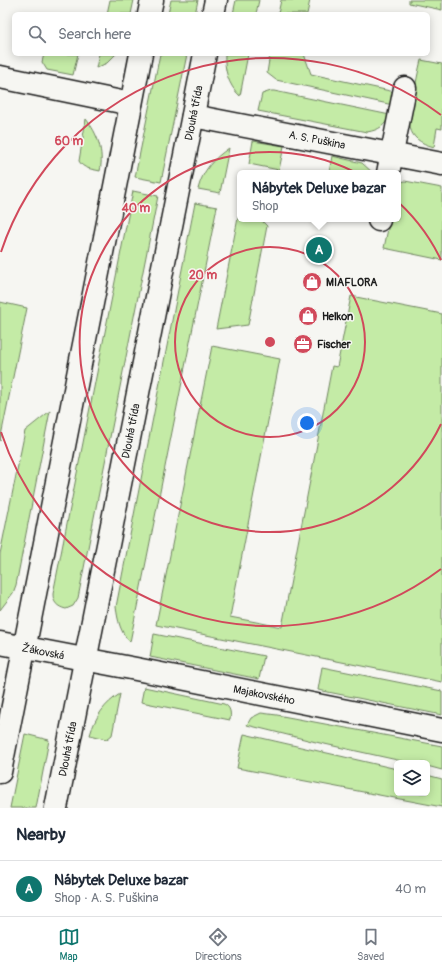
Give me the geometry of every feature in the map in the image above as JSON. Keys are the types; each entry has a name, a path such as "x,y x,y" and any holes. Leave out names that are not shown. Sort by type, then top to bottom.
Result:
{"main road":[{"path":"149,12 152,0"},
{"path":"213,12 216,0"},
{"path":"0,772 141,56"},
{"name":"Dlouhá třída","path":"56,808 205,56"},
{"path":"0,77 132,104"},
{"path":"390,164 405,88"},
{"name":"A. S. Puškina","path":"193,116 390,164 442,164"},
{"name":"Žákovská","path":"0,643 86,660"},
{"name":"Majakovského","path":"86,660 442,730"}],"green space":[{"path":"110,0 134,0 131,12 107,12"},
{"path":"171,0 198,0 195,12 168,12"},
{"path":"236,0 259,0 256,12 233,12"},
{"path":"281,0 310,0 307,12 278,12"},
{"path":"409,0 442,0 442,10 409,3"},
{"path":"44,56 78,56 73,75 47,70 42,62"},
{"path":"99,56 114,56 107,63 96,68"},
{"path":"160,56 187,56 161,182 135,177"},
{"path":"225,56 248,56 240,96 232,87 225,65"},
{"path":"270,56 305,56 311,74 395,92 393,105 276,80 267,73"},
{"path":"421,60 442,64 442,129 437,128 434,147 424,144 417,139 410,128 410,114"},
{"path":"271,91 390,115 381,127 367,132 258,111 262,94"},
{"path":"86,119 94,131 99,144 101,157 100,171 85,167 79,161"},
{"path":"253,141 284,146 279,170 249,164"},
{"path":"229,148 220,193 198,189 200,182 209,166 218,156"},
{"path":"332,156 362,163 370,170 330,170"},
{"path":"405,181 442,188 442,260 384,248 389,222 401,222 401,182"},
{"path":"133,191 158,196 78,598 73,606 66,609 56,604 53,594"},
{"path":"195,203 217,207 130,642 120,626 116,607"},
{"path":"237,222 263,222 267,226 248,325 216,329"},
{"path":"351,296 442,314 442,682 156,625 212,346 280,359 230,617 282,627 332,366 337,367"},
{"path":"0,302 27,308 0,441"},
{"path":"50,411 16,585 13,593 0,610 0,554 25,431"},
{"path":"154,634 264,656 259,679 150,657"},
{"path":"322,667 442,691 442,715 318,690"},
{"path":"144,687 224,704 229,709 230,720 141,702"},
{"path":"120,694 112,735 107,739 90,735 101,711"},
{"path":"261,713 277,715 442,746 442,770 430,767 430,760 397,760 247,725 251,718"},
{"path":"25,734 49,740 36,808 10,808"},
{"path":"244,734 394,768 394,796 430,796 430,776 442,779 442,807 237,768"}],"place":[{"name":"Nábytek Deluxe bazar","path":"319,250"},
{"name":"MIAFLORA","path":"312,282"},
{"name":"Helkon","path":"308,316"},
{"name":"Fischer","path":"303,344"}]}
